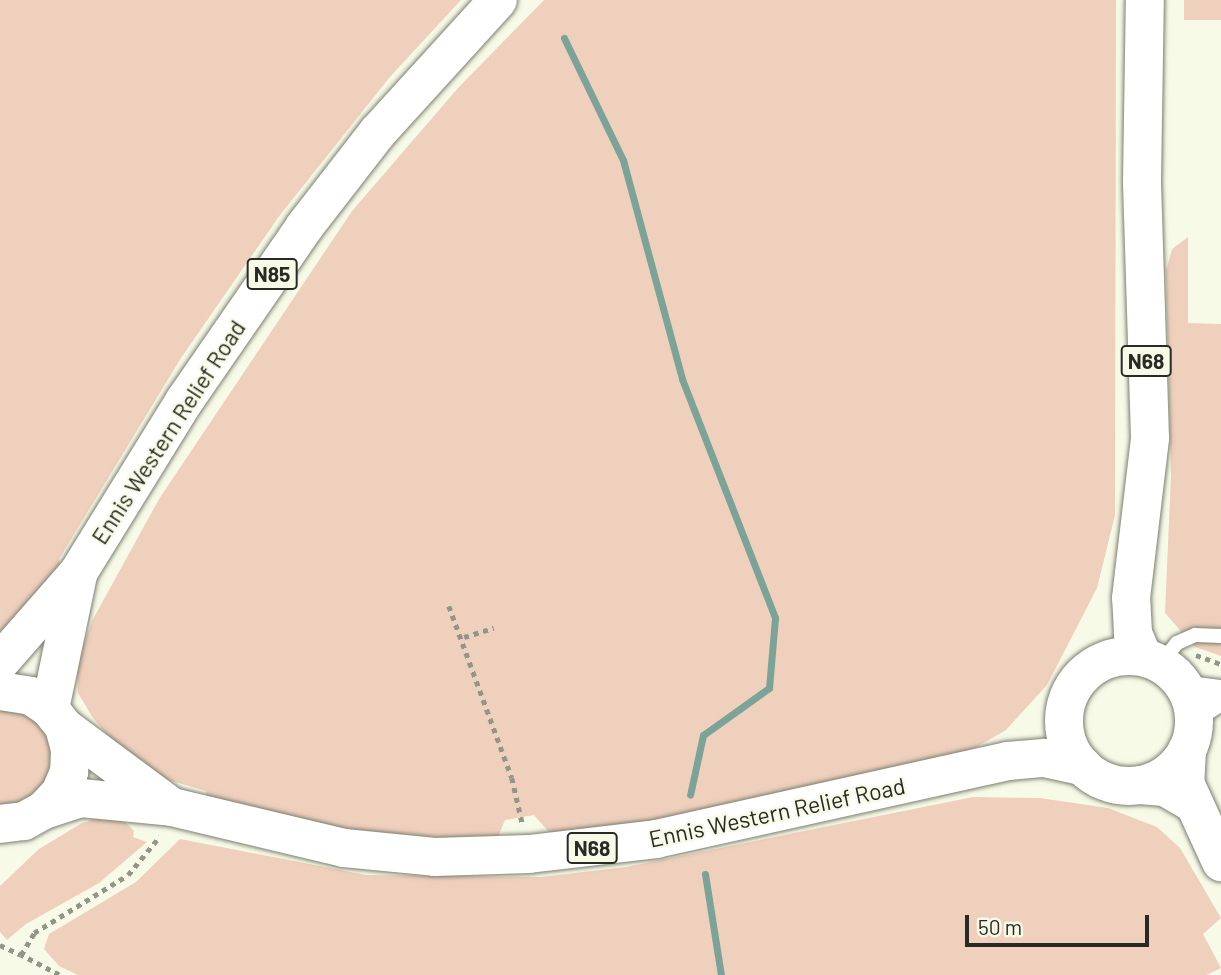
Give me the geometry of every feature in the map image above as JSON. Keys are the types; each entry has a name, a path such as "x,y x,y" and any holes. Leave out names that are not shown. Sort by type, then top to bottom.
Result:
{"main road":[{"name":"Ennis Western Relief Road","path":"0,662 78,573 185,400 305,226 378,132 498,0"},
{"name":"N68","path":"1145,0 1142,181 1150,438 1135,560 1133,633 1206,715"},
{"name":"N68","path":"1135,560 1104,648 1078,685 1066,734 1083,766 1100,779 1140,785"},
{"name":"Ennis Western Relief Road","path":"78,573 57,718 172,807"},
{"path":"1078,685 1113,658 1162,667"},
{"name":"Ennis Western Relief Road","path":"1007,761 1040,742 1078,685"},
{"path":"0,691 31,696 57,718"},
{"path":"1140,785 1167,773 1206,715"},
{"path":"1206,715 1184,768 1191,802 1221,862"},
{"name":"N85","path":"17,826 60,793 69,772 70,749 57,718"},
{"name":"Ennis Western Relief Road","path":"17,826 81,798 172,807 344,848 435,857 529,854 656,839 1007,761 1044,758 1083,766"},
{"path":"1140,785 1165,787 1191,802"}],"lane":[{"path":"1162,667 1177,643 1195,635 1221,636"}],"path":[{"path":"449,606 464,637 512,778 529,854"},
{"path":"464,637 494,628"},
{"path":"21,956 34,933 128,875 157,844 172,807"},
{"path":"0,945 58,975"}],"shaded area":[{"path":"0,0 461,0 389,78 280,215 181,358 59,559 61,575 0,644"},
{"path":"544,0 1116,0 1115,515 1097,588 1047,685 1006,730 961,756 712,812 569,833 549,832 534,815 505,820 498,837 406,838 312,825 205,800 206,791 162,778 121,751 93,718 78,693 77,663 92,621 159,499 352,211 458,88"},
{"path":"1184,0 1221,0 1221,20 1184,20"},
{"path":"1188,237 1188,323 1221,324 1221,656 1195,647 1165,613 1171,475 1166,271 1172,249"},
{"path":"0,704 24,708 50,731 57,757 36,800 0,810"},
{"path":"973,797 1040,798 1108,808 1157,827 1180,848 1221,918 1203,934 1221,968 1207,975 78,975 59,966 44,949 49,934 136,882 180,839 366,875 541,877 626,867"},
{"path":"102,817 126,823 134,831 133,837 147,842 99,883 26,924 7,940 0,932 0,886 39,849 82,823"}],"waterway":[{"path":"564,38 623,160 682,379 775,618 769,688 703,735 690,795"},
{"path":"705,874 721,975"}]}
